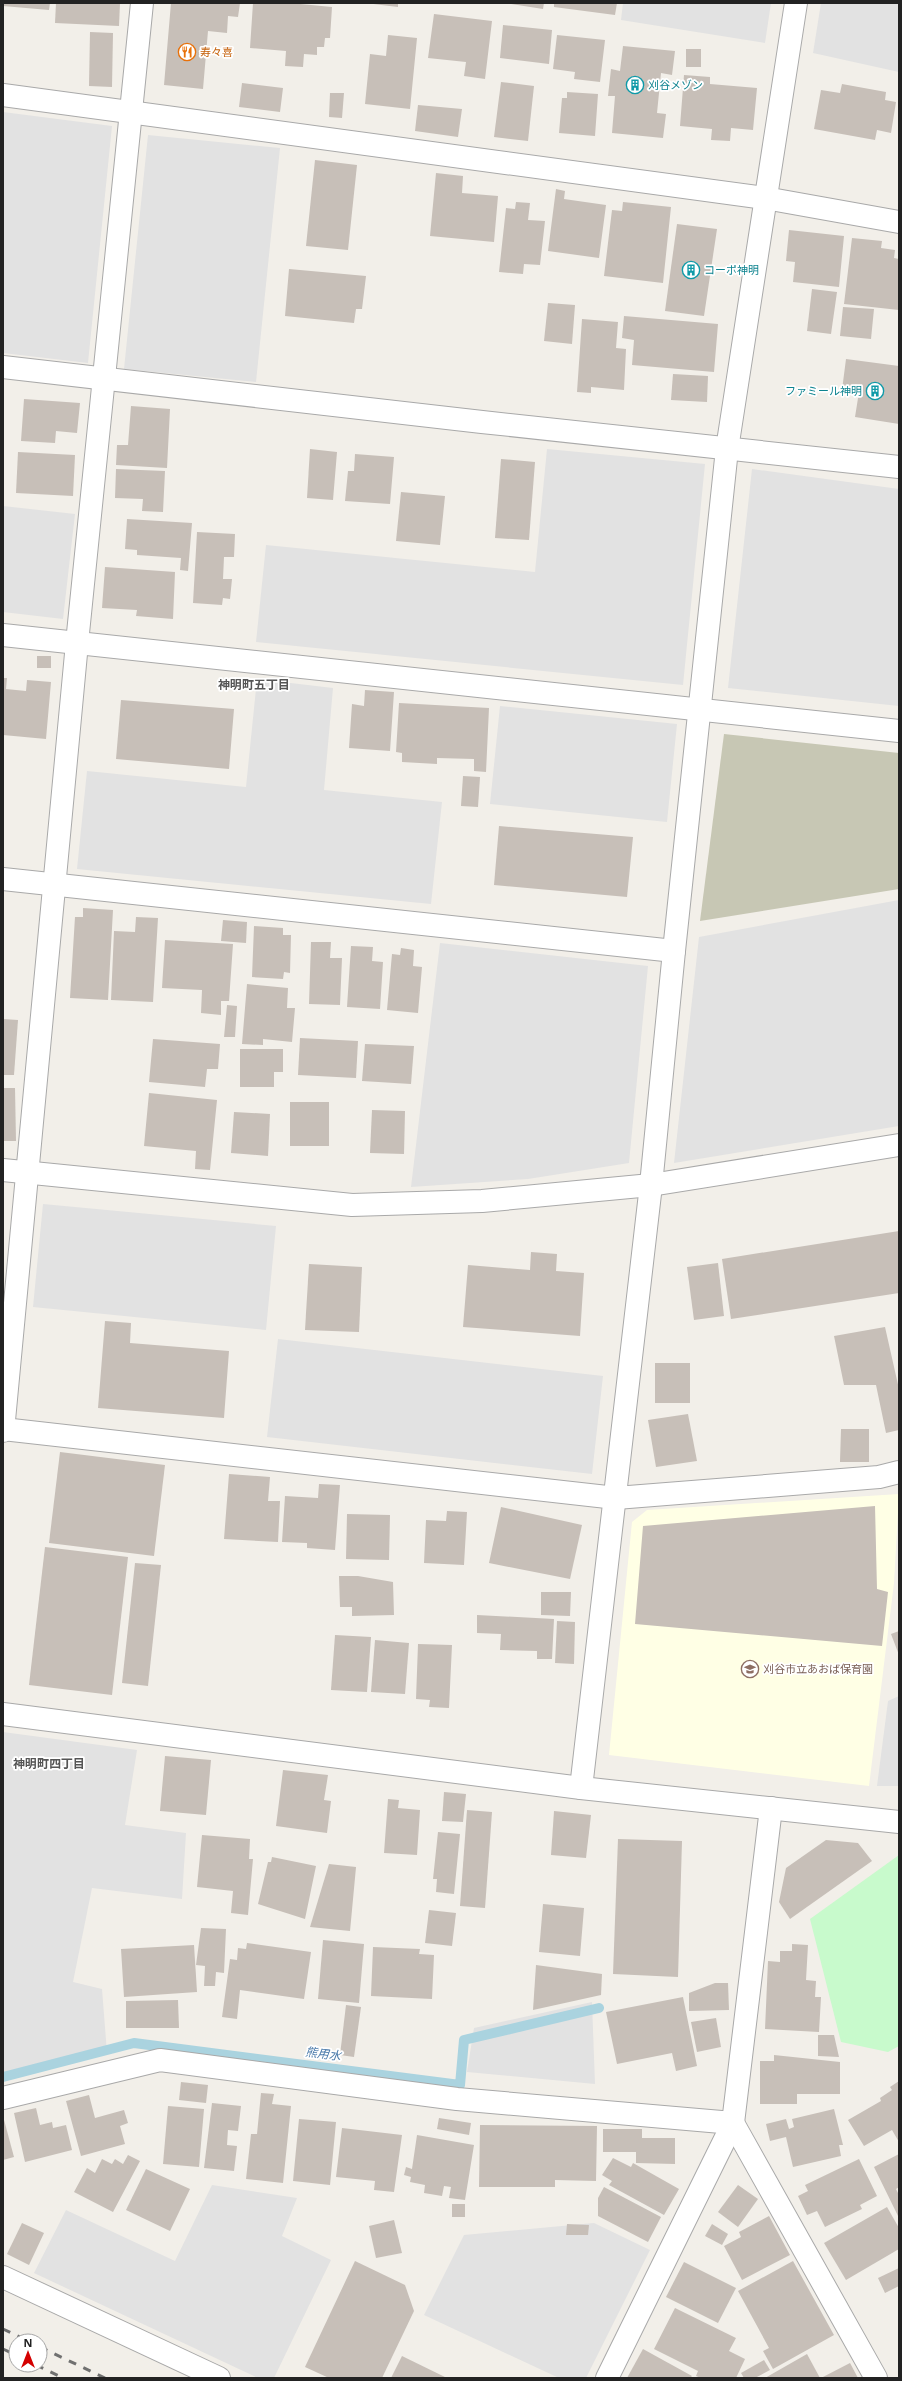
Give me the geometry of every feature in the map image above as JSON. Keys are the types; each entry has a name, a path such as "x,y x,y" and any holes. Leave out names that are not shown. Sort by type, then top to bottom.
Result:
{"street":[{"path":"142,3 77,644 3,1429 616,1498 879,1477 899,1472"},
{"path":"581,1788 616,1498 651,1185 727,449 796,3"},
{"path":"3,95 765,198 899,222"},
{"path":"3,366 727,449 899,467"},
{"path":"3,635 899,731"},
{"path":"3,879 674,951"},
{"path":"3,1170 352,1205 482,1201 651,1185 899,1145"},
{"path":"3,1714 581,1788 896,1820"},
{"path":"607,2378 733,2123 771,1808"},
{"path":"3,2098 160,2060 457,2099 733,2123"},
{"path":"733,2123 876,2378"},
{"path":"3,2277 218,2378"}],"shaded area":[{"path":"623,3 771,3 765,43 621,20"},
{"path":"821,3 899,3 899,72 813,53"},
{"path":"3,112 112,126 88,363 3,353"},
{"path":"148,135 280,148 256,382 124,369"},
{"path":"547,449 705,464 683,685 256,642 266,545 535,572"},
{"path":"752,469 899,489 899,706 728,688"},
{"path":"3,506 75,514 63,619 3,612"},
{"path":"257,679 333,688 324,790 442,802 431,904 77,869 87,771 246,787"},
{"path":"500,706 677,724 667,822 490,804"},
{"path":"724,734 899,753 899,889 700,921"},
{"path":"899,900 899,1126 674,1163 699,937"},
{"path":"440,943 648,966 629,1163 528,1179 411,1187"},
{"path":"43,1204 276,1226 266,1330 33,1307"},
{"path":"278,1339 603,1376 592,1474 267,1437"},
{"name":"刈谷市立あおば保育園","path":"899,1494 894,1583 869,1786 609,1755 632,1522 647,1510"},
{"path":"899,1696 899,1786 877,1786 888,1701"},
{"path":"3,1732 137,1750 125,1825 186,1833 182,1899 92,1888 73,1982 102,1989 107,2053 3,2077"},
{"path":"592,2002 595,2084 467,2072 474,2028"},
{"path":"212,2185 297,2198 282,2236 331,2260 274,2378 258,2378 34,2273 66,2210 175,2261"},
{"path":"594,2223 650,2250 586,2378 559,2378 424,2315 464,2235"}],"green space":[{"path":"899,1855 899,2046 888,2052 841,2042 810,1919"}],"building":[{"path":"3,3 50,3 49,10 3,6"},
{"path":"56,3 120,3 119,26 55,23"},
{"path":"171,3 240,3 238,17 228,16 227,33 208,31 203,89 164,85"},
{"path":"253,3 290,3 332,7 330,38 325,38 324,47 317,47 317,55 304,54 303,67 285,66 286,51 250,48"},
{"path":"365,3 398,3 398,7"},
{"path":"504,3 544,3 543,9"},
{"path":"554,3 617,3 615,15 554,7"},
{"path":"434,14 492,21 485,79 464,76 466,62 428,58"},
{"path":"503,25 552,30 549,64 500,58"},
{"path":"90,32 113,33 112,87 89,86"},
{"path":"388,35 417,38 410,109 365,104 370,54 386,56"},
{"path":"557,35 605,40 600,82 574,79 575,72 553,69"},
{"name":"刈谷メゾン","path":"623,46 675,51 672,75 661,73 657,113 666,114 663,138 612,133 615,96 608,96 611,69 620,71"},
{"path":"686,49 701,49 701,67 686,67"},
{"path":"684,75 710,77 710,84 757,88 753,130 731,128 730,141 711,140 712,129 680,126"},
{"path":"501,82 534,86 528,141 494,137"},
{"path":"242,83 283,88 280,112 239,107"},
{"path":"842,84 886,92 885,100 896,102 891,133 877,130 875,140 814,129 821,90 840,93"},
{"path":"567,92 598,94 595,136 559,133 562,98 567,98"},
{"path":"330,93 344,93 342,118 329,117"},
{"path":"418,105 462,109 458,137 415,131"},
{"path":"315,160 357,165 348,250 306,246"},
{"path":"436,173 463,176 462,193 498,196 494,242 430,236"},
{"path":"556,189 565,191 564,199 606,205 599,258 548,251"},
{"path":"516,202 530,203 528,220 545,221 540,265 524,264 523,274 499,272 506,208 515,209"},
{"path":"623,202 671,207 663,283 604,276 612,210 622,211"},
{"name":"コーポ神明","path":"677,224 717,229 704,316 665,311"},
{"path":"789,230 844,236 839,287 793,282 795,262 786,261"},
{"path":"852,238 882,241 881,248 895,250 894,258 899,259 899,310 844,304"},
{"path":"289,269 366,276 362,309 356,309 354,323 285,316"},
{"path":"812,289 837,292 831,334 807,331"},
{"path":"548,303 575,305 572,344 544,341"},
{"path":"843,307 874,309 871,339 840,336"},
{"path":"624,316 718,324 714,372 632,365 634,340 622,338"},
{"path":"582,319 618,322 616,348 626,349 624,390 591,387 591,393 577,392"},
{"name":"ファミール神明","path":"846,359 899,366 899,424 855,417 859,392 842,390"},
{"path":"673,374 708,376 707,402 671,400"},
{"path":"24,399 80,403 77,433 56,431 55,443 21,441"},
{"path":"131,406 170,409 167,468 116,465 117,445 128,445"},
{"path":"310,449 337,452 333,500 307,498"},
{"path":"18,452 75,455 73,496 16,493"},
{"path":"355,454 394,457 390,504 345,501 348,471 354,471"},
{"path":"501,459 535,462 529,540 495,538"},
{"path":"116,469 165,471 163,512 142,511 143,499 115,498"},
{"path":"401,492 445,496 440,545 396,541"},
{"path":"127,519 192,523 188,571 180,570 181,558 137,555 137,550 125,549"},
{"path":"197,532 235,534 234,557 224,557 223,579 232,579 230,599 223,598 222,605 193,603"},
{"path":"105,567 175,572 173,619 136,616 137,610 102,608"},
{"path":"37,656 51,656 51,668 37,668"},
{"path":"3,678 7,678 6,689 26,691 27,680 51,682 46,739 3,735"},
{"path":"365,690 394,692 390,751 349,748 352,704 364,706"},
{"path":"121,700 234,709 229,769 116,759"},
{"path":"399,703 489,708 486,772 474,771 474,759 437,758 437,764 402,762 402,753 396,752"},
{"path":"463,776 480,777 478,807 461,806"},
{"path":"499,826 633,837 627,897 494,885"},
{"path":"83,908 113,910 108,1000 70,998 75,917 83,917"},
{"path":"136,917 158,918 153,1002 111,1000 114,931 135,932"},
{"path":"223,920 247,922 246,943 221,941"},
{"path":"254,926 283,928 283,935 291,935 290,973 284,972 283,979 252,977"},
{"path":"165,940 233,944 229,1001 221,1001 221,1015 201,1013 202,990 162,988"},
{"path":"311,942 331,942 330,958 342,958 340,1005 309,1004"},
{"path":"351,946 373,947 372,961 383,962 380,1009 347,1007"},
{"path":"401,948 414,950 413,966 422,967 418,1013 387,1010 392,954 400,955"},
{"path":"247,984 288,988 287,1008 295,1008 292,1042 263,1039 263,1045 242,1044"},
{"path":"227,1005 237,1006 235,1037 224,1037"},
{"path":"3,1019 18,1020 14,1075 3,1075"},
{"path":"300,1038 358,1041 356,1078 298,1075"},
{"path":"153,1039 220,1044 218,1069 207,1069 205,1087 149,1082"},
{"path":"365,1044 414,1046 411,1084 362,1081"},
{"path":"240,1049 283,1049 283,1072 274,1072 274,1087 240,1087"},
{"path":"3,1088 15,1088 16,1141 3,1141"},
{"path":"149,1093 217,1100 210,1170 195,1169 196,1151 144,1146"},
{"path":"290,1102 329,1102 329,1146 290,1146"},
{"path":"372,1110 405,1111 404,1154 370,1153"},
{"path":"234,1112 270,1114 268,1156 231,1153"},
{"path":"899,1231 899,1293 731,1319 722,1259"},
{"path":"531,1252 557,1254 556,1271 584,1273 580,1336 463,1327 468,1265 530,1270"},
{"path":"718,1263 724,1316 694,1320 687,1267"},
{"path":"309,1264 362,1267 359,1332 305,1330"},
{"path":"105,1321 131,1323 130,1343 229,1351 224,1418 98,1408"},
{"path":"885,1327 899,1389 899,1430 886,1433 876,1385 844,1385 834,1336"},
{"path":"655,1363 690,1363 690,1403 655,1403"},
{"path":"688,1414 697,1461 656,1467 648,1420"},
{"path":"841,1429 869,1429 869,1462 840,1462"},
{"path":"60,1452 165,1465 154,1556 49,1543"},
{"path":"229,1474 270,1477 268,1501 280,1501 278,1542 224,1539"},
{"path":"319,1484 340,1485 335,1550 307,1548 307,1543 282,1542 285,1496 318,1498"},
{"path":"875,1506 877,1589 888,1592 882,1646 635,1624 643,1526"},
{"path":"501,1507 582,1525 570,1579 489,1563"},
{"path":"447,1511 467,1512 464,1565 424,1563 426,1520 446,1521"},
{"path":"347,1514 390,1515 389,1560 346,1559"},
{"path":"45,1547 128,1557 112,1695 29,1685"},
{"path":"135,1563 161,1565 148,1686 122,1683"},
{"path":"339,1576 358,1576 393,1582 394,1615 352,1616 352,1607 340,1607"},
{"path":"541,1592 571,1592 570,1616 541,1615"},
{"path":"477,1615 554,1619 552,1659 537,1659 537,1651 500,1650 501,1634 477,1633"},
{"path":"557,1621 575,1622 574,1664 555,1663"},
{"path":"899,1631 899,1655 891,1634"},
{"path":"335,1635 371,1637 367,1692 331,1690"},
{"path":"375,1640 409,1643 405,1694 371,1692"},
{"path":"418,1644 452,1645 449,1708 429,1707 430,1700 416,1699"},
{"path":"165,1756 211,1760 206,1815 160,1811"},
{"path":"283,1770 328,1775 324,1800 331,1801 327,1833 276,1826"},
{"path":"444,1792 466,1794 463,1822 442,1821"},
{"path":"388,1799 399,1800 398,1808 420,1810 417,1855 384,1853"},
{"path":"467,1810 492,1812 485,1908 460,1906"},
{"path":"554,1811 591,1815 586,1858 551,1855"},
{"path":"438,1832 460,1834 454,1894 436,1892 437,1879 433,1879"},
{"path":"202,1835 250,1839 249,1859 253,1859 248,1915 231,1913 233,1891 197,1887"},
{"path":"618,1839 682,1841 678,1977 613,1974"},
{"path":"826,1840 858,1843 872,1861 790,1919 779,1902 786,1868"},
{"path":"272,1857 316,1866 305,1919 258,1904 268,1862 271,1862"},
{"path":"329,1864 356,1867 350,1931 310,1927"},
{"path":"543,1904 584,1908 580,1956 539,1952"},
{"path":"429,1910 456,1913 452,1946 425,1943"},
{"path":"201,1928 226,1929 224,1973 216,1972 215,1986 204,1986 205,1966 196,1965"},
{"path":"323,1940 364,1944 359,2003 318,1999"},
{"path":"247,1943 311,1952 304,1999 240,1990 237,2019 222,2017 230,1959 237,1960 238,1948 246,1949"},
{"path":"792,1944 808,1945 806,1980 816,1981 815,1997 821,1997 819,2032 765,2029 768,1961 780,1962 780,1951 792,1951"},
{"path":"194,1945 197,1992 124,1997 121,1949"},
{"path":"373,1947 420,1949 419,1954 434,1955 432,1999 371,1996"},
{"path":"536,1965 602,1974 601,1995 533,2010"},
{"path":"715,1983 728,1983 729,2010 689,2011 689,1993"},
{"path":"683,1997 697,2066 676,2071 672,2053 617,2064 606,2012"},
{"path":"178,2000 179,2028 126,2028 126,2001"},
{"path":"346,2005 361,2007 354,2057 340,2055"},
{"path":"716,2018 721,2047 697,2052 691,2022"},
{"path":"818,2035 834,2035 839,2057 818,2056"},
{"path":"774,2055 840,2062 840,2094 797,2094 797,2104 760,2104 760,2061 774,2061"},
{"path":"899,2081 899,2142 892,2130 864,2146 848,2120 881,2101 880,2098 892,2090 890,2087"},
{"path":"181,2082 208,2085 206,2103 179,2100"},
{"path":"261,2093 274,2094 272,2104 291,2106 283,2183 246,2179 251,2134 257,2134"},
{"path":"89,2095 95,2118 124,2110 128,2123 120,2126 125,2144 81,2156 66,2101"},
{"path":"212,2103 241,2106 238,2131 228,2130 227,2145 237,2146 234,2171 204,2168"},
{"path":"168,2106 204,2109 199,2167 163,2164"},
{"path":"36,2108 40,2125 52,2122 53,2128 66,2125 72,2150 25,2162 14,2113"},
{"path":"834,2109 843,2145 839,2145 841,2156 793,2167 786,2137 770,2141 766,2124 786,2119 789,2129 794,2127 792,2119"},
{"path":"3,2116 14,2157 3,2160"},
{"path":"439,2118 471,2123 469,2135 437,2129"},
{"path":"299,2119 336,2122 330,2185 293,2181"},
{"path":"480,2125 597,2126 596,2181 555,2180 555,2187 479,2187"},
{"path":"342,2128 402,2135 394,2192 374,2190 375,2181 336,2177"},
{"path":"603,2129 642,2129 642,2138 675,2138 675,2164 636,2163 636,2152 603,2152"},
{"path":"417,2135 474,2145 465,2200 449,2198 451,2187 444,2186 442,2196 424,2193 425,2185 410,2182 411,2177 404,2175 406,2167 412,2169"},
{"path":"899,2154 899,2187 896,2189 899,2195 899,2218 874,2167"},
{"path":"128,2155 140,2161 113,2212 74,2192 87,2168 95,2173 102,2159 112,2164 115,2159 123,2164"},
{"path":"613,2158 631,2167 633,2163 679,2189 664,2215 609,2185 612,2181 602,2175"},
{"path":"859,2159 877,2196 860,2205 862,2209 825,2227 817,2211 807,2215 798,2196 808,2191 805,2185"},
{"path":"146,2169 190,2189 170,2231 126,2210"},
{"path":"738,2185 758,2199 738,2227 718,2212"},
{"path":"604,2187 661,2217 648,2242 598,2216 598,2198"},
{"path":"452,2204 465,2204 465,2217 452,2217"},
{"path":"887,2207 899,2228 899,2249 846,2280 824,2243"},
{"path":"769,2216 790,2255 742,2280 724,2246 741,2237 739,2232"},
{"path":"394,2220 402,2253 376,2258 369,2226"},
{"path":"22,2223 44,2233 29,2265 7,2254"},
{"path":"567,2224 589,2225 588,2235 566,2235"},
{"path":"712,2224 728,2234 722,2245 705,2236"},
{"path":"355,2261 405,2285 414,2311 382,2378 329,2378 305,2367"},
{"path":"793,2261 834,2335 773,2369 763,2351 769,2348 738,2291"},
{"path":"684,2262 736,2288 718,2323 666,2297"},
{"path":"899,2268 899,2286 885,2293 878,2278"},
{"path":"675,2308 736,2338 729,2351 745,2359 736,2378 701,2378 696,2376 698,2371 654,2349"},
{"path":"643,2349 692,2376 690,2378 627,2378"},
{"path":"807,2354 820,2378 765,2378"},
{"path":"402,2356 447,2378 391,2378"},
{"path":"764,2360 770,2370 755,2378 744,2378 741,2373"},
{"path":"850,2363 858,2378 821,2378"}],"waterway":[{"name":"熊用水","path":"3,2077 134,2043 460,2085 464,2040 599,2008"}],"railway":[{"path":"3,2329 11,2333"},
{"path":"3,2349 8,2351"},
{"path":"48,2351 105,2378"},
{"path":"48,2371 63,2378"}],"place":[{"name":"寿々喜","path":"187,52"},
{"name":"刈谷メゾン","path":"635,85"},
{"name":"コーポ神明","path":"691,270"},
{"name":"ファミール神明","path":"875,391"},
{"name":"刈谷市立あおば保育園","path":"750,1669"}],"district":[{"name":"神明町五丁目","path":"254,685"},
{"name":"神明町四丁目","path":"49,1764"}]}
